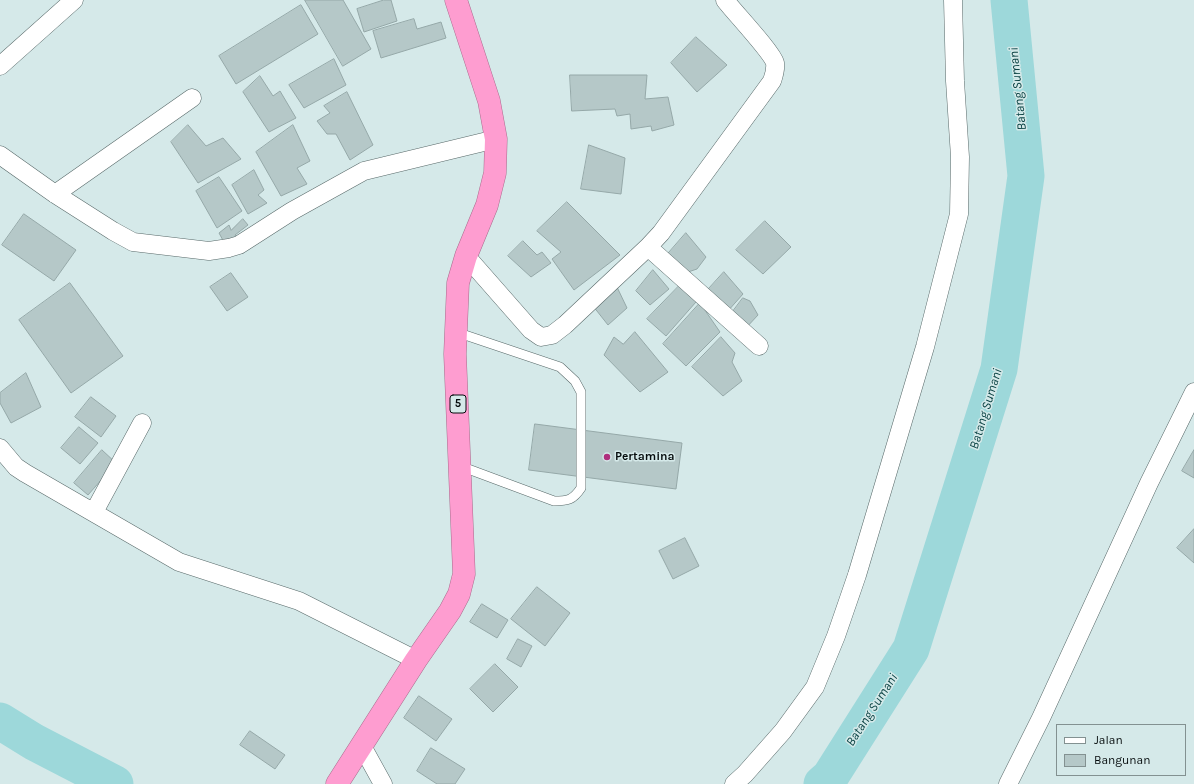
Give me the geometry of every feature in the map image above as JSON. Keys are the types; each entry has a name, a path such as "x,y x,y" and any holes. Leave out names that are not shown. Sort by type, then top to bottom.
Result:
{"highway":[{"name":"5","path":"337,784 416,660 450,611 459,594 464,574 455,354 458,283 466,256 487,205 495,172 496,139 489,102 456,0"}],"street":[{"path":"0,66 74,0"},
{"path":"466,256 531,330 541,337 552,335 565,325 648,247 661,233 767,87 775,72 775,62 769,52 725,0"},
{"path":"734,784 745,774 783,731 815,686 836,636 857,575 925,347 959,214 960,157 955,81 953,0"},
{"path":"55,194 192,98"},
{"path":"0,155 55,194 113,232 132,242 199,250 221,249 239,245 292,211 364,171 496,139"},
{"path":"648,247 759,346"},
{"path":"1008,784 1041,718 1148,483 1194,392"},
{"path":"94,512 142,423"},
{"path":"0,448 16,467 25,473 179,562 299,601 416,660"},
{"path":"362,746 383,784"}],"lane":[{"path":"456,332 560,367 575,381 581,392 581,488 575,496 566,501 554,501 460,466"}],"building":[{"path":"305,0 343,0 371,49 343,66"},
{"path":"384,0 391,0 397,21 364,32 357,9"},
{"path":"301,5 318,34 236,84 219,56"},
{"path":"414,19 417,29 441,22 446,38 381,58 373,31"},
{"path":"696,37 727,65 697,92 671,63"},
{"path":"334,59 346,85 304,108 289,85"},
{"path":"570,75 647,75 645,99 668,97 674,125 652,131 651,126 631,129 630,114 617,116 615,109 572,111"},
{"path":"260,76 273,96 280,91 296,118 269,132 243,92"},
{"path":"347,92 373,145 350,160 336,134 327,134 317,121 330,113 324,106"},
{"path":"188,125 206,146 223,138 241,159 198,183 171,142"},
{"path":"293,125 310,161 297,168 307,184 281,196 256,152"},
{"path":"589,145 625,158 621,194 581,189"},
{"path":"254,170 264,190 258,195 267,203 248,214 232,185"},
{"path":"219,177 242,211 217,228 196,191"},
{"path":"567,202 620,255 574,290 552,259 561,252 537,231"},
{"path":"24,214 76,250 54,281 2,245"},
{"path":"243,219 248,225 235,235 239,240 225,244 219,233 229,225 231,230"},
{"path":"765,221 791,247 763,274 736,250"},
{"path":"686,233 706,257 697,269 685,273 666,256"},
{"path":"523,241 537,255 542,252 551,263 531,277 508,256"},
{"path":"653,270 669,289 650,305 636,291"},
{"path":"724,272 743,294 727,312 705,293"},
{"path":"231,273 248,297 227,311 210,287"},
{"path":"70,283 123,356 71,393 19,320"},
{"path":"616,285 627,308 608,325 593,306"},
{"path":"679,286 696,302 666,336 647,319"},
{"path":"743,298 750,301 758,315 745,329 731,314"},
{"path":"700,303 720,332 686,366 663,344"},
{"path":"635,332 668,372 640,392 604,355 614,337 623,344"},
{"path":"721,337 735,353 732,362 742,381 723,396 692,367"},
{"path":"26,373 41,407 11,423 0,403 0,393"},
{"path":"91,397 116,416 101,437 75,417"},
{"path":"535,424 682,443 676,489 529,470"},
{"path":"79,427 98,443 80,464 61,448"},
{"path":"102,450 116,463 88,495 74,483"},
{"path":"1194,450 1194,478 1182,471"},
{"path":"1194,529 1194,563 1177,548"},
{"path":"685,538 699,566 673,579 659,551"},
{"path":"537,587 570,613 545,646 511,619"},
{"path":"482,604 508,620 497,638 470,622"},
{"path":"518,639 532,646 521,667 507,659"},
{"path":"495,664 518,687 493,712 470,689"},
{"path":"419,696 452,719 436,741 404,718"},
{"path":"250,731 285,755 275,769 240,745"},
{"path":"431,748 465,769 455,784 437,784 417,771"}],"waterway":[{"name":"Batang Sumani","path":"822,784 830,777 911,649 999,369 1026,176 1009,0"},
{"name":"Batang Sumani","path":"0,721 34,742 115,784"}],"place":[{"name":"Pertamina","path":"607,457"}]}
